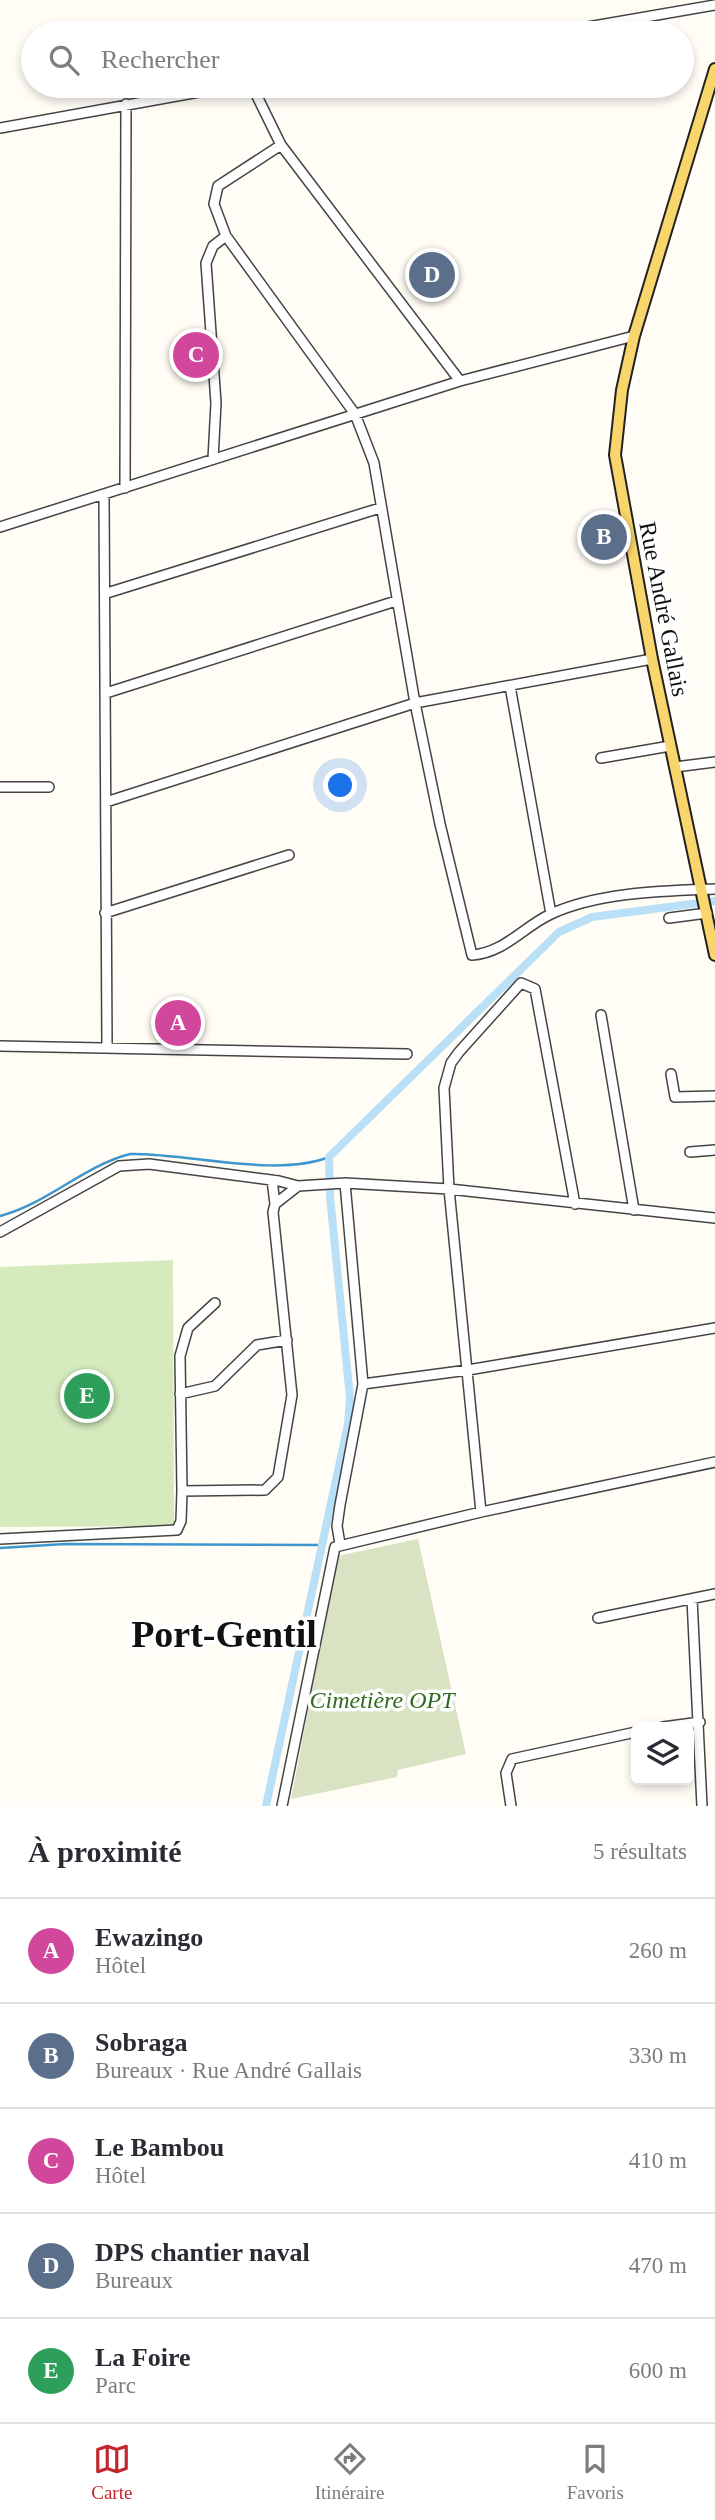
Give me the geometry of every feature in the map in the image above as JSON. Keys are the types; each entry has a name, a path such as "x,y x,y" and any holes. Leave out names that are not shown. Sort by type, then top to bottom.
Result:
{"main road":[{"name":"Rue André Gallais","path":"715,69 634,336 622,390 615,455 670,746 707,890 707,911 715,955"}],"street":[{"path":"623,21 715,5"},
{"path":"0,128 161,98"},
{"path":"258,98 281,145 460,381"},
{"path":"125,488 126,104"},
{"path":"281,145 218,186 214,204 226,236 355,414 374,463 415,703 440,824 472,955 489,954 551,914 625,897 707,890"},
{"path":"213,459 216,403 206,263 213,246 226,236"},
{"path":"0,527 460,381 634,336"},
{"path":"104,496 107,593 107,1048"},
{"path":"107,593 380,508"},
{"path":"106,693 396,601"},
{"path":"106,802 415,703 652,660"},
{"path":"510,686 551,914"},
{"path":"601,758 670,746"},
{"path":"675,767 715,762"},
{"path":"0,787 49,788"},
{"path":"106,913 289,855"},
{"path":"669,918 707,911"},
{"path":"481,1511 449,1189 444,1088 451,1063 521,983 535,989 575,1204"},
{"path":"601,1015 634,1210"},
{"path":"0,1046 407,1054"},
{"path":"671,1074 675,1097 715,1096"},
{"path":"690,1152 715,1150"},
{"path":"0,1232 119,1166 149,1164 272,1180 298,1186 342,1183 449,1189 715,1218"},
{"path":"181,1491 265,1490 275,1482 292,1395 272,1180"},
{"path":"340,1544 337,1526 340,1505 363,1384 342,1183"},
{"path":"275,1203 298,1186"},
{"path":"0,1539 171,1533 180,1526 180,1356 185,1334 192,1321 215,1303"},
{"path":"363,1384 468,1370 715,1328"},
{"path":"180,1394 215,1386 257,1345 287,1340"},
{"path":"282,1806 332,1553 340,1544 481,1511 715,1462"},
{"path":"598,1618 715,1594"},
{"path":"692,1599 702,1806"},
{"path":"694,1723 700,1722"},
{"path":"511,1806 506,1773 512,1759 631,1733"}],"green space":[{"path":"173,1260 174,1526 0,1527 0,1267"},
{"name":"Cimetière OPT","path":"418,1539 466,1754 398,1770 397,1777 291,1799 323,1633 320,1631 337,1556"}],"waterway":[{"path":"266,1806 348,1424 350,1398 330,1196 329,1157 559,932 592,917 715,901"},
{"path":"0,1216 34,1203 96,1167 130,1154 258,1165 307,1163 329,1157"},
{"path":"0,1548 65,1544 321,1545"}],"place":[{"name":"DPS chantier naval","path":"432,275"},
{"name":"Le Bambou","path":"196,355"},
{"name":"Sobraga","path":"604,537"},
{"name":"Ewazingo","path":"178,1023"},
{"name":"La Foire","path":"87,1396"}],"district":[{"name":"Port-Gentil","path":"224,1634"}]}
